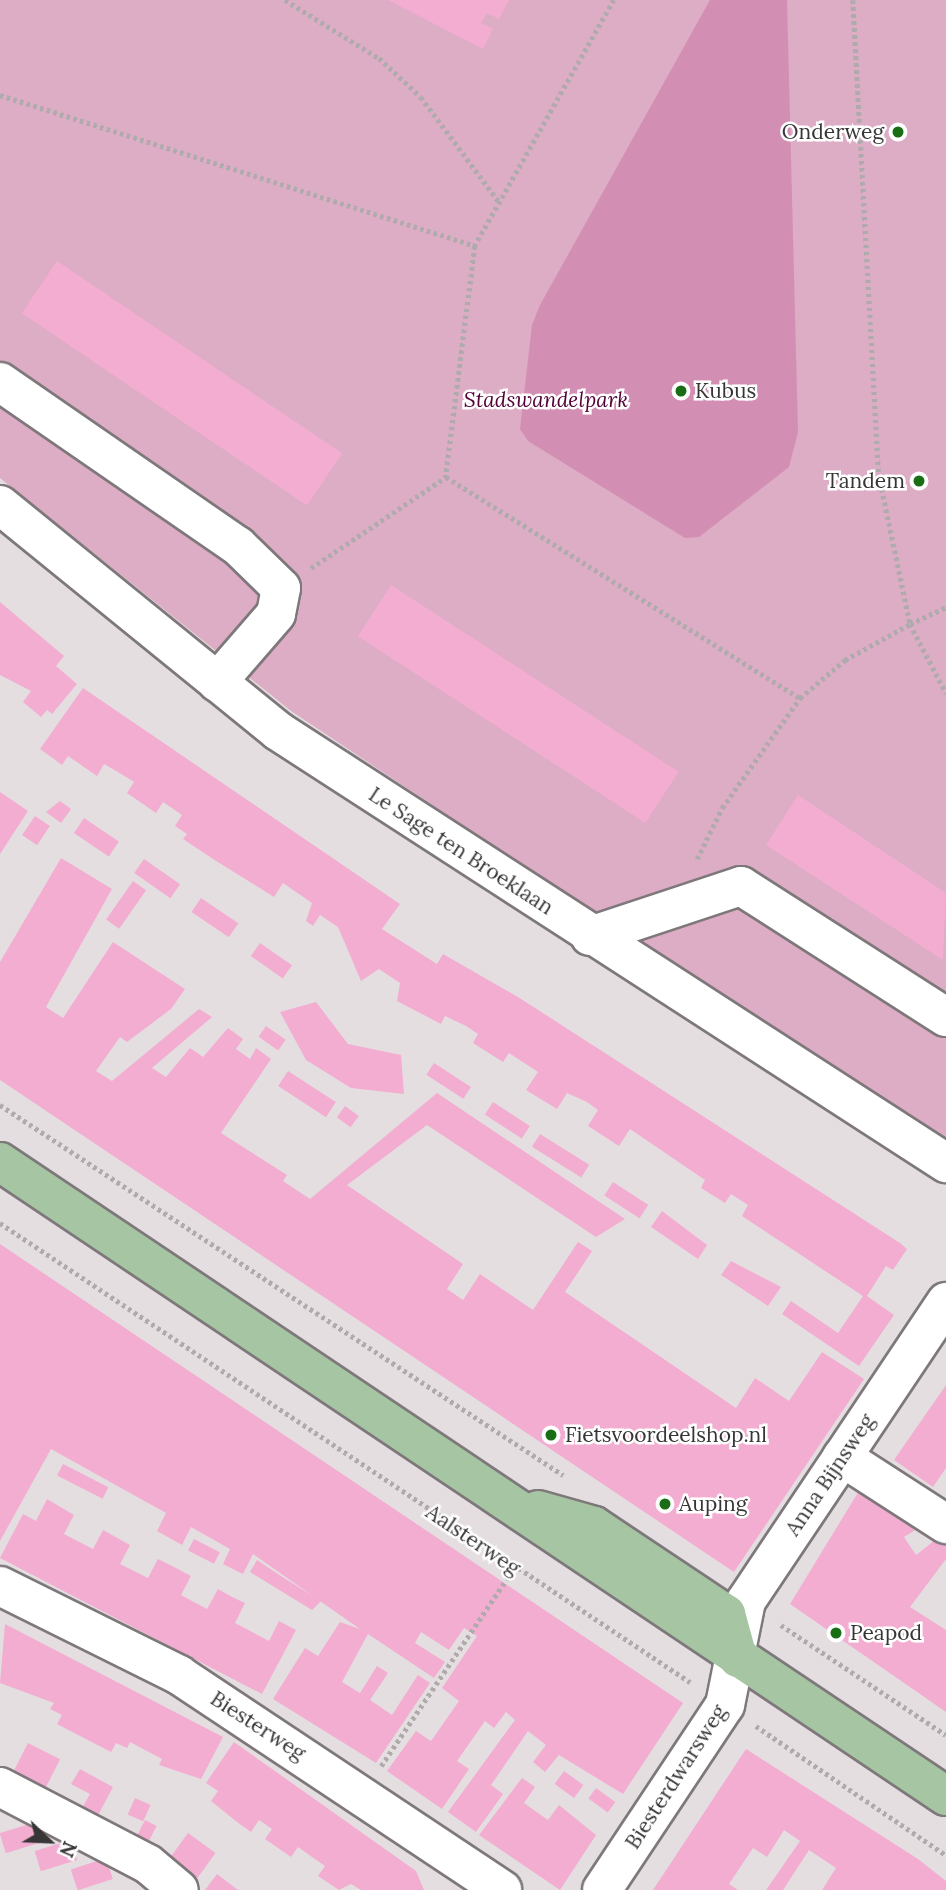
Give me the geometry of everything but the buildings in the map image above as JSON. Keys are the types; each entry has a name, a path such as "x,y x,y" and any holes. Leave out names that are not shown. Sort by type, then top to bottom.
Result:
{"main road":[{"path":"0,1137 32,1184"},
{"path":"0,1162 499,1498 594,1526 683,1585 726,1614 738,1658 946,1796"}],"street":[{"path":"0,382 238,546 281,588 276,614 217,682"},
{"name":"Le Sage ten Broeklaan","path":"0,505 278,731 590,936 946,1163"},
{"path":"590,936 741,886 946,1017"},
{"name":"Anna Bijnsweg","path":"738,1658 746,1601 946,1302"},
{"path":"842,1457 946,1524"},
{"name":"Biesterweg","path":"0,1586 179,1675 363,1793 502,1890"},
{"name":"Biesterdwarsweg","path":"602,1890 726,1705 738,1658"},
{"path":"0,1787 148,1864 179,1890"}],"path":[{"path":"285,0 379,58 421,97 499,203"},
{"path":"281,588 446,477 475,246 614,0"},
{"path":"853,0 879,475 910,624 946,693"},
{"path":"0,95 475,246"},
{"path":"446,477 800,698"},
{"path":"682,905 722,808 800,698 845,660 946,607"},
{"path":"0,1105 572,1481"},
{"name":"Aalsterweg","path":"0,1223 514,1567 726,1705 946,1855"},
{"path":"363,1793 514,1567"},
{"path":"746,1601 946,1735"}],"green space":[{"name":"Stadswandelpark","path":"0,0 946,0 946,1147 291,711 0,478"}],"shaded area":[{"path":"710,0 787,0 798,432 789,467 699,537 685,538 528,441 520,429 532,325 540,305"}],"place":[{"name":"Onderweg","path":"898,132"},
{"name":"Kubus","path":"681,391"},
{"name":"Tandem","path":"919,481"},
{"name":"Fietsvoordeelshop.nl","path":"551,1435"},
{"name":"Auping","path":"665,1504"},
{"name":"Peapod","path":"836,1633"}]}
